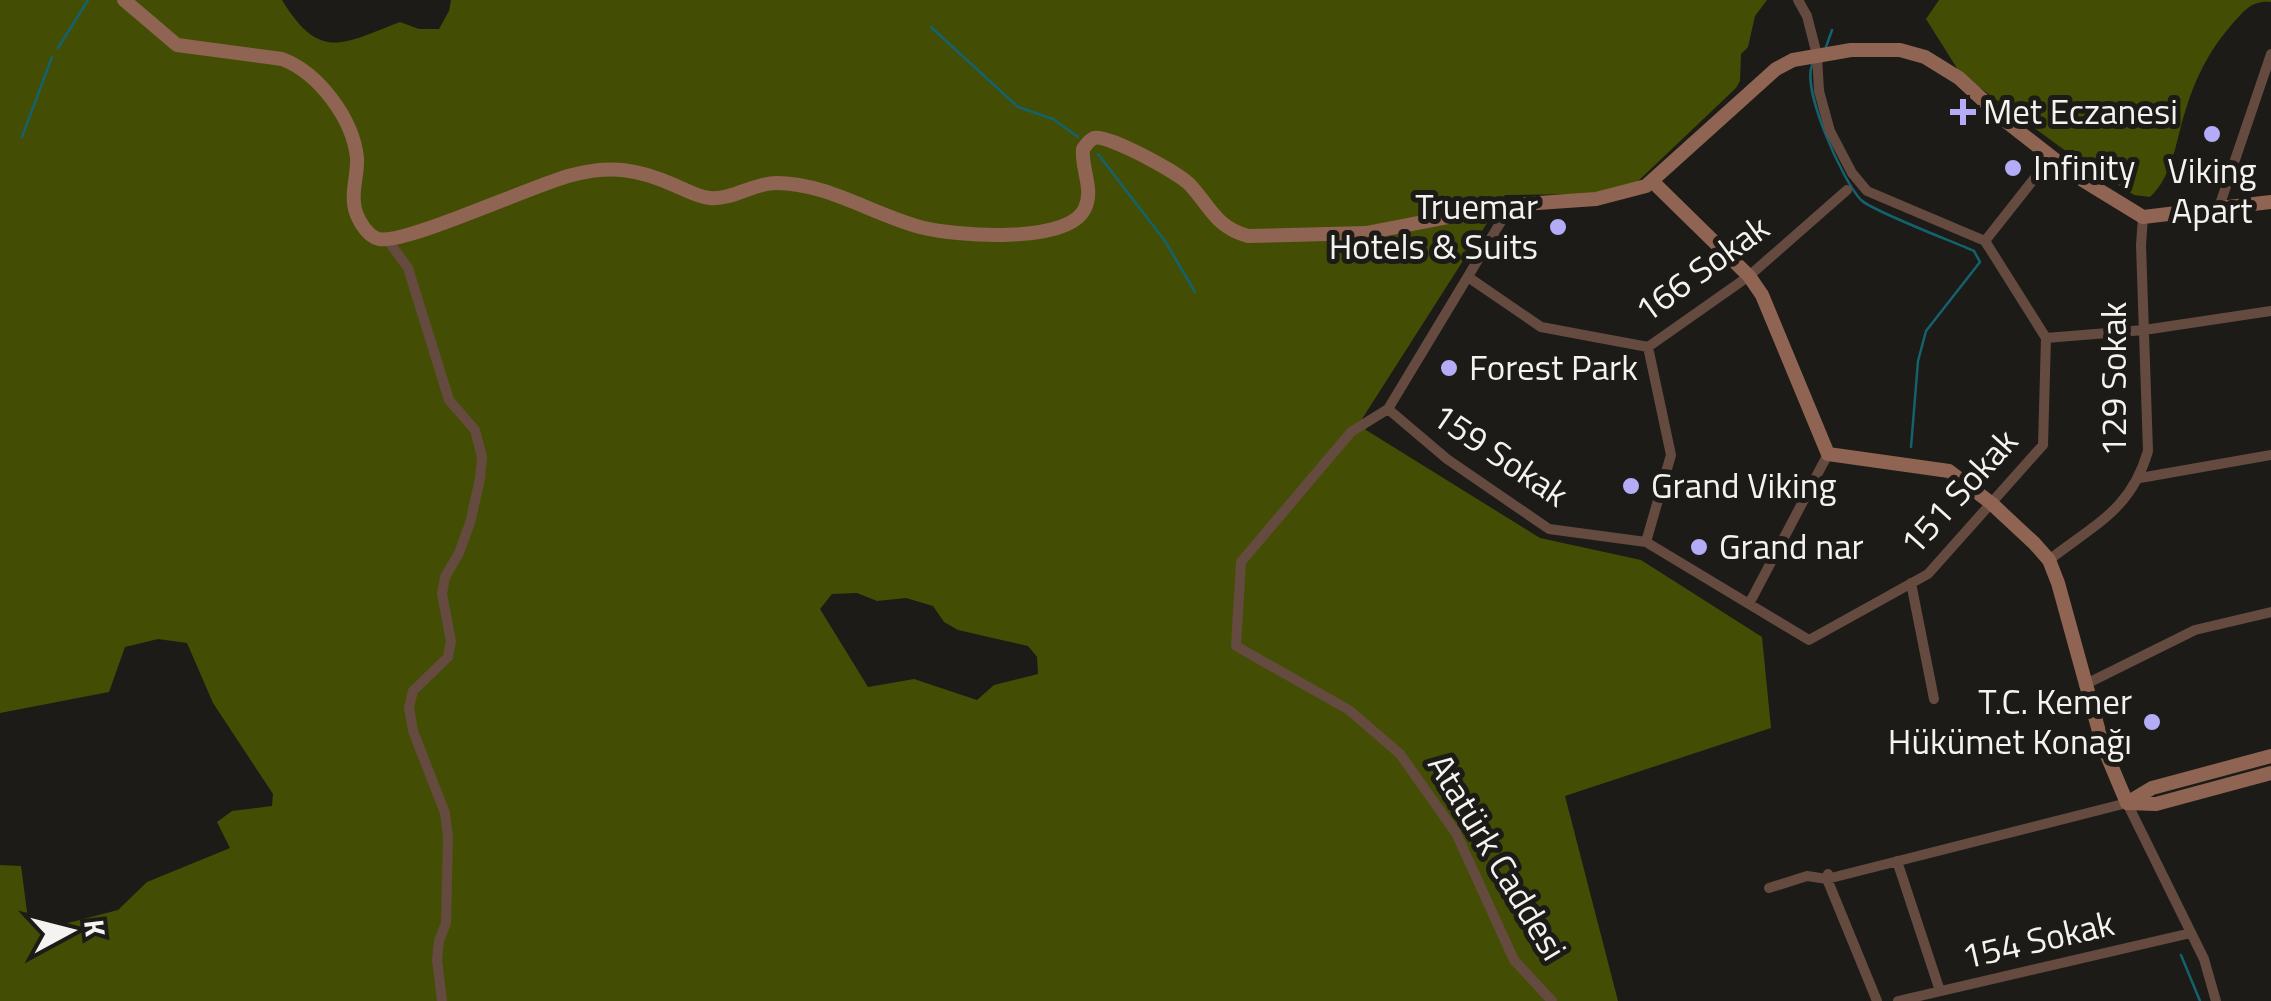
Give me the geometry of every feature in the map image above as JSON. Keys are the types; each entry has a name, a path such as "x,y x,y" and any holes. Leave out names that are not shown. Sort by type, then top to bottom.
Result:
{"street":[{"path":"124,0 178,45 282,60 302,70 326,92 350,132 356,155 354,203 359,220 371,236 387,239 428,228 553,181 614,167 643,171 711,198 772,183 792,184 824,191 916,226 952,235 1044,232 1076,221 1084,213 1089,193 1083,149 1088,142 1100,138 1120,144 1190,184 1207,211 1234,232 1248,236 1366,233 1511,205 1596,199 1653,182 1776,69 1792,60 1878,50 1900,50 1925,57 1958,78 2076,176 2144,217 2271,202"},
{"path":"1798,0 1807,16 1817,56 1818,91 1830,131 1852,173 1867,191 1985,241 2046,338 2144,330 2271,310"},
{"path":"2218,210 2271,54"},
{"path":"1985,241 2052,156"},
{"path":"1648,347 1671,455 1646,542 1750,604 1828,454 1773,316 1749,276 1653,182"},
{"name":"166 Sokak","path":"1468,278 1540,327 1648,347 1749,276 1846,190"},
{"name":"Atatürk Caddesi","path":"1511,205 1388,409 1351,432 1241,562 1236,646 1349,710 1400,754 1456,833 1514,960 1552,1001"},
{"name":"129 Sokak","path":"2049,560 2126,500 2140,478 2148,451 2144,217"},
{"path":"387,239 408,268 449,400 475,430 482,456 470,523 445,577 442,594 451,640 448,656 413,691 409,707 413,731 445,813 448,838 446,923 439,941 438,960 442,1001"},
{"name":"151 Sokak","path":"1750,604 1810,640 1928,574 2042,445 2046,338"},
{"name":"159 Sokak","path":"1388,409 1447,459 1549,529 1646,542"},
{"path":"1828,454 1949,471 1991,503 2049,560 2102,746 2204,959 2216,1001"},
{"path":"2140,478 2271,455"},
{"path":"1911,583 1934,699"},
{"path":"2084,685 2195,630 2271,612"},
{"path":"1769,888 1807,876 1828,876 1896,861 2126,803 2152,788 2271,756"},
{"path":"2126,803 2156,804 2271,773"},
{"path":"2204,774 2208,790"},
{"path":"1896,861 1940,991"},
{"path":"1828,876 1877,1001"},
{"name":"154 Sokak","path":"1898,1001 2191,933"}],"green space":[{"path":"0,0 282,0 308,33 334,43 400,22 419,29 439,29 451,0 1767,0 1755,16 1748,47 1741,54 1736,88 1635,184 1591,194 1505,195 1362,419 1366,430 1540,538 1641,560 1762,637 1771,728 1565,796 1618,1001 0,1001 0,865 21,866 28,919 60,925 118,910 147,882 230,848 217,822 232,811 272,806 273,794 213,703 187,643 158,639 125,647 109,692 0,713","holes":["857,593 877,601 906,598 933,606 944,622 958,630 1028,646 1037,657 1038,674 994,685 977,700 914,679 868,687 820,609 832,594"]},
{"path":"1939,0 2271,2 2254,4 2245,10 2210,54 2189,99 2169,168 2150,197 2134,195 2063,149 1960,73 1926,19"}],"waterway":[{"path":"58,48 88,0"},
{"path":"931,27 1018,107 1053,119 1078,137"},
{"path":"1826,47 1832,30"},
{"path":"22,137 52,57"},
{"path":"1812,65 1810,77 1818,113 1844,174 1861,200 1974,251 1980,262 1926,331 1918,361 1911,447"},
{"path":"1098,154 1165,241 1195,292"},
{"path":"2181,955 2200,1001"}],"place":[{"name":"Met Eczanesi","path":"1963,112"},
{"name":"Viking Apart","path":"2212,134"},
{"name":"Infinity","path":"2013,168"},
{"name":"Truemar Hotels & Suits","path":"1558,227"},
{"name":"Forest Park","path":"1449,368"},
{"name":"Grand Viking","path":"1631,486"},
{"name":"Grand nar","path":"1699,547"},
{"name":"T.C. Kemer Hükümet Konağı","path":"2152,722"}]}
